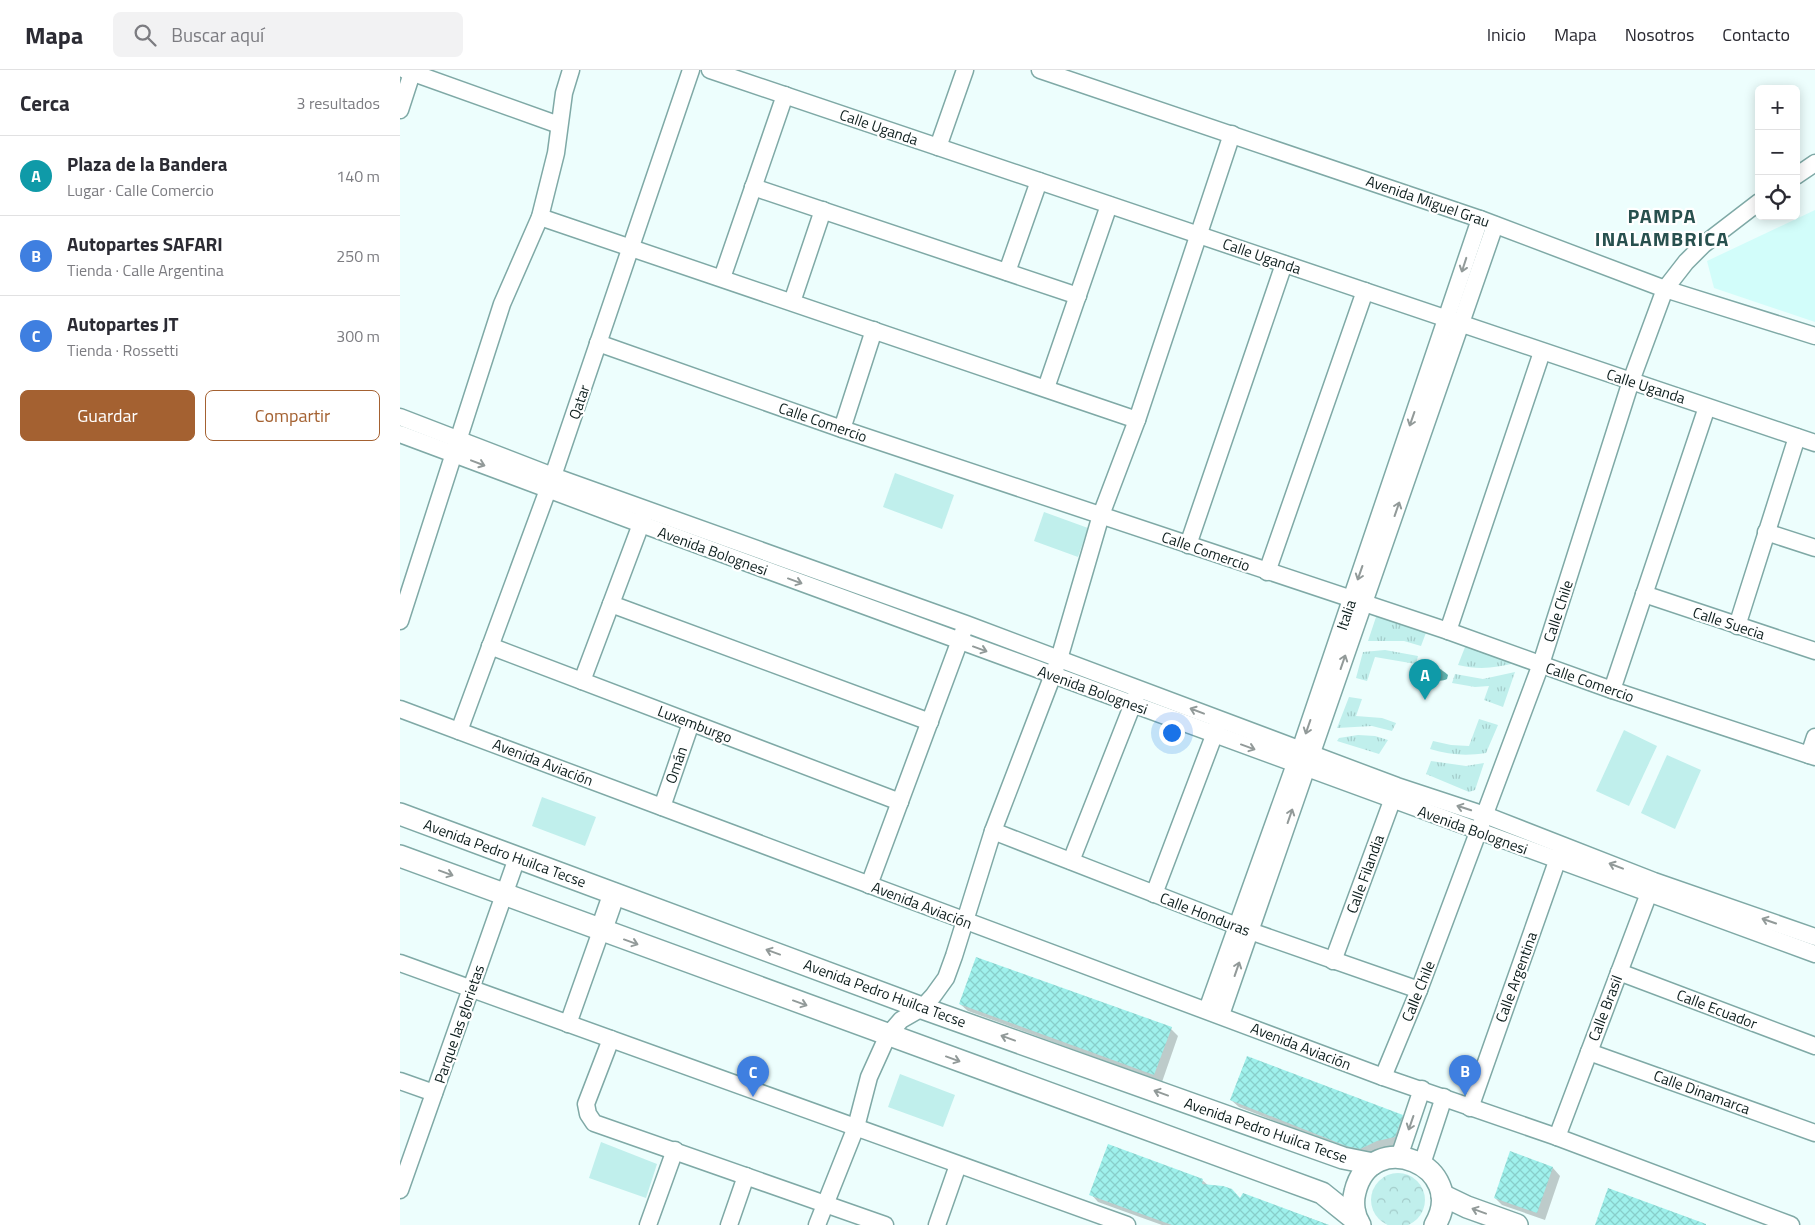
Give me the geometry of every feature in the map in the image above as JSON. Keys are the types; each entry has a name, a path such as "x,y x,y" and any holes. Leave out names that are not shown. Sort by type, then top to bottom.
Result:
{"main road":[{"name":"Avenida Pedro Huilca Tecse","path":"400,814 922,1008 1334,1155 1373,1164"},
{"path":"400,856 1322,1193 1359,1223"},
{"path":"601,931 614,894"},
{"path":"1359,1223 1354,1210 1354,1197 1357,1184 1363,1173 1373,1164 1399,1157 1422,1164 1438,1182 1442,1194 1442,1207 1436,1225"},
{"path":"1442,1194 1467,1207 1517,1225"}],"street":[{"path":"400,621 502,304 540,216 556,153 559,125 571,70"},
{"name":"Qatar","path":"459,731 551,483 691,70"},
{"name":"Calle Uganda","path":"710,70 1815,443"},
{"path":"938,147 965,70"},
{"name":"Avenida Miguel Grau","path":"1040,70 1480,219 1665,288 1815,336"},
{"path":"400,110 410,71 559,125"},
{"path":"722,278 785,95"},
{"path":"817,1225 856,1127 869,1077 888,1035 901,1020 922,1008 946,978 993,831 1059,659 1101,515 1137,420 1232,134"},
{"path":"1797,175 1815,163"},
{"path":"1007,272 1039,181"},
{"path":"753,187 1078,296"},
{"path":"1046,388 1109,205"},
{"name":"Calle Chile","path":"1383,1077 1420,990 1540,664 1631,381 1665,288 1702,245 1755,205"},
{"path":"792,302 823,210"},
{"path":"540,216 1137,420"},
{"path":"1454,321 1480,219"},
{"path":"1454,321 1496,225"},
{"path":"1188,545 1284,264"},
{"path":"1267,572 1365,291"},
{"name":"Italia","path":"1214,1012 1454,321"},
{"path":"842,428 874,330"},
{"name":"Calle Comercio","path":"598,343 842,428 1267,572 1448,631 1612,690 1812,756"},
{"path":"1448,631 1542,352"},
{"path":"1612,690 1707,407"},
{"name":"Avenida Bolognesi","path":"400,417 456,447 551,483 641,524 1133,705 1217,727 1395,793 1478,831 1560,853 1815,954"},
{"name":"Avenida Bolognesi","path":"400,434 456,447"},
{"path":"1737,626 1796,437"},
{"name":"Avenida Bolognesi","path":"551,483 647,509 966,624 1139,688 1217,727"},
{"path":"582,681 647,509"},
{"path":"1766,532 1815,548"},
{"name":"Calle Suecia","path":"1644,594 1815,651"},
{"path":"611,604 930,722"},
{"path":"869,885 966,624"},
{"name":"Luxemburgo","path":"490,646 900,802"},
{"path":"1071,861 1139,688"},
{"name":"Avenida Aviación","path":"400,709 964,921 1214,1012 1383,1077 1557,1137 1791,1225"},
{"name":"Omán","path":"662,807 691,722"},
{"path":"1154,894 1217,727"},
{"path":"1812,756 1815,736"},
{"name":"Avenida Bolognesi","path":"1395,793 1485,815 1560,853"},
{"name":"Calle Filandia","path":"1333,961 1395,793"},
{"name":"Calle Honduras","path":"993,831 1243,928 1420,990"},
{"name":"Calle Argentina","path":"1470,1108 1560,853"},
{"name":"Parque las glorietas","path":"400,1190 517,858"},
{"name":"Avenida Bolognesi","path":"1652,888 1815,937"},
{"name":"Calle Brasil","path":"1557,1137 1618,972 1652,888"},
{"path":"568,1024 601,931"},
{"path":"400,962 1127,1225"},
{"name":"Calle Ecuador","path":"1618,972 1815,1046"},
{"path":"611,1039 586,1104 588,1114 594,1123 885,1225"},
{"name":"Calle Dinamarca","path":"1589,1052 1815,1133"},
{"path":"400,1081 434,1093"},
{"path":"1399,1157 1422,1090"},
{"path":"1422,1164 1444,1097"},
{"path":"648,1225 675,1150"},
{"path":"937,1225 958,1165"},
{"path":"729,1225 746,1176"}],"shaded area":[{"path":"1815,210 1815,322 1714,288 1707,261 1794,220 1800,220 1800,217"}],"green space":[{"path":"895,473 954,495 942,529 883,507"},
{"path":"1044,512 1088,528 1078,557 1034,541"},
{"path":"1377,614 1427,630 1421,646 1404,641 1368,641"},
{"path":"1467,642 1515,663 1487,668 1458,665"},
{"path":"1385,650 1418,656 1416,664 1375,657 1367,681 1356,678 1363,652"},
{"path":"1515,672 1503,707 1484,700 1489,686 1475,687 1452,683 1455,674 1483,679"},
{"path":"1349,697 1362,699 1356,716 1382,718 1396,723 1392,731 1372,726 1337,728"},
{"path":"1479,719 1498,725 1486,753 1444,753 1430,749 1433,741 1469,746"},
{"path":"1624,730 1657,746 1629,806 1596,791"},
{"path":"1358,735 1375,736 1388,740 1379,754 1337,741 1339,738"},
{"path":"1667,755 1701,770 1675,829 1641,813"},
{"path":"1431,761 1466,766 1484,763 1475,790 1469,792 1426,774"},
{"path":"542,797 596,817 585,846 532,826"},
{"path":"900,1074 955,1095 943,1127 888,1107"},
{"path":"601,1142 657,1164 646,1198 589,1178"},
{"path":"1398,1173 1408,1175 1417,1181 1424,1195 1423,1210 1420,1215 1413,1222 1403,1226 1388,1225 1379,1219 1373,1210 1371,1200 1373,1190 1379,1181 1388,1175"}],"water":[{"path":"1423,666 1439,669 1448,675 1447,679 1440,681 1429,677 1420,671"}],"building":[{"path":"976,957 1172,1027 1154,1075 959,1004"},
{"path":"1247,1056 1403,1115 1395,1137 1377,1141 1360,1149 1346,1146 1230,1100"},
{"path":"1108,1144 1203,1179 1202,1184 1232,1189 1240,1198 1243,1193 1329,1225 1172,1225 1089,1195"},
{"path":"1510,1151 1553,1167 1537,1213 1494,1198"},
{"path":"1608,1188 1706,1224 1706,1225 1595,1225"}],"place":[{"name":"Plaza de la Bandera","path":"1425,700"},
{"name":"Autopartes SAFARI","path":"1465,1096"},
{"name":"Autopartes JT","path":"753,1097"}],"district":[{"name":"PAMPA INALAMBRICA","path":"1662,226"}]}
